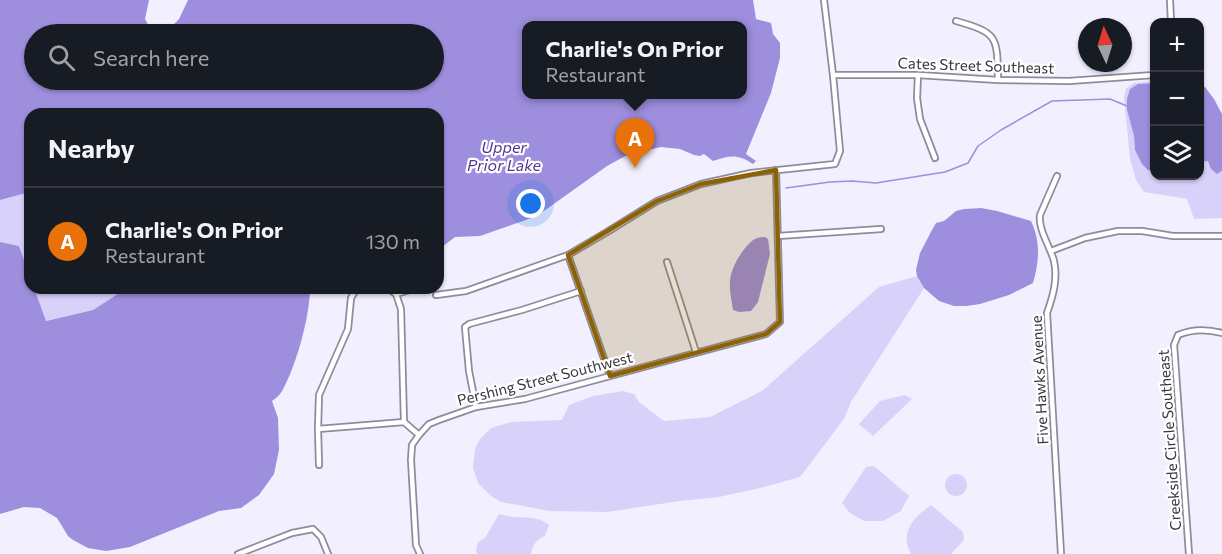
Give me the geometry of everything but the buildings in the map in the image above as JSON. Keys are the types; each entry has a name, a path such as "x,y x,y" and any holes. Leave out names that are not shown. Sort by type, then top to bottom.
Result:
{"street":[{"path":"444,294 466,291 568,255 657,201 701,184 751,173 836,164 840,151 824,0"},
{"path":"1170,0 1172,18"},
{"path":"956,21 979,28 989,34 997,46 998,80"},
{"name":"Cates Street Southeast","path":"833,75 918,75 998,80 1069,81 1150,75"},
{"path":"918,75 917,98 920,119 935,158"},
{"path":"776,170 778,236 882,229"},
{"name":"Five Hawks Avenue","path":"1057,176 1039,222 1051,251 1056,281 1047,313 1061,554"},
{"path":"1051,251 1085,238 1118,231 1142,231 1173,236 1222,236"},
{"name":"Pershing Street Southwest","path":"419,435 429,424 476,407 525,399 766,334 780,322 778,236"},
{"path":"568,255 610,376"},
{"path":"667,262 696,352"},
{"path":"476,407 469,371 465,327 581,291"},
{"path":"319,465 319,395 348,329 353,294"},
{"path":"396,294 401,309 404,422"},
{"path":"436,295 444,294"},
{"name":"Creekside Circle Southeast","path":"1189,554 1174,345 1178,335 1188,330 1212,330 1222,333"},
{"path":"318,429 404,422 419,435 412,445 411,460 416,544 420,554"},
{"path":"238,554 292,533 313,529 321,537 328,554"}],"highlighted area":[{"path":"776,170 780,322 766,334 610,376 568,255 657,201 701,184"}],"shaded area":[{"path":"1150,81 1150,83 1138,84 1130,89 1127,110 1135,150 1150,170 1150,180 1204,180 1204,162 1208,161 1217,174 1222,171 1222,218 1194,219 1187,199 1144,192 1136,180 1130,159 1124,98 1126,89 1134,83"},
{"path":"24,194 24,260 19,246 0,242 0,200"},
{"path":"917,276 924,288 851,402 844,419 800,477 719,497 607,512 550,511 501,502 478,483 473,468 475,449 480,439 491,428 511,422 562,420 569,405 593,396 623,391 634,394 639,402 664,421 710,417 762,391 879,287"},
{"path":"36,294 118,294 93,310 45,321"},
{"path":"905,395 912,399 873,436 859,424 880,401"},
{"path":"874,466 909,496 901,511 883,521 864,521 850,513 842,503 866,467"},
{"path":"952,474 960,474 967,481 967,489 960,496 952,496 945,489 945,481"},
{"path":"931,505 963,532 964,540 951,554 911,554 907,539 910,526"},
{"path":"499,514 537,519 549,525 545,536 535,543 531,554 477,554 478,542 485,538"}],"water":[{"name":"Upper Prior Lake","path":"0,0 149,0 145,19 148,24 24,24 24,90 444,90 444,24 174,24 188,0 753,0 756,19 771,23 773,34 780,43 780,58 771,93 746,154 756,161 753,164 734,156 713,161 704,154 700,156 680,149 661,147 629,154 607,166 537,216 480,236 455,237 444,245 444,108 24,108 24,194 0,200"},
{"path":"1150,83 1150,170 1142,164 1135,150 1127,110 1130,89 1138,84"},
{"path":"1204,87 1222,114 1222,171 1217,174 1211,169 1208,161 1204,162"},
{"path":"981,208 1031,221 1038,252 1033,283 1009,295 980,304 954,306 939,301 924,288 917,276 920,253 936,223 944,221 956,211"},
{"path":"765,237 768,239 770,254 758,302 751,311 733,310 730,285 734,265 748,245 755,239"},
{"path":"0,242 19,246 24,260 24,294 36,294 46,321 93,310 118,294 309,294 308,313 297,355 282,391 272,401 278,418 279,450 274,474 259,495 241,508 219,511 130,547 106,551 88,548 73,540 57,518 40,508 24,507 0,514"}],"waterway":[{"path":"786,188 830,182 876,183 945,172 968,163 978,146 1052,101 1110,99 1127,106"}],"place":[{"name":"Charlie's On Prior","path":"635,168"}]}
